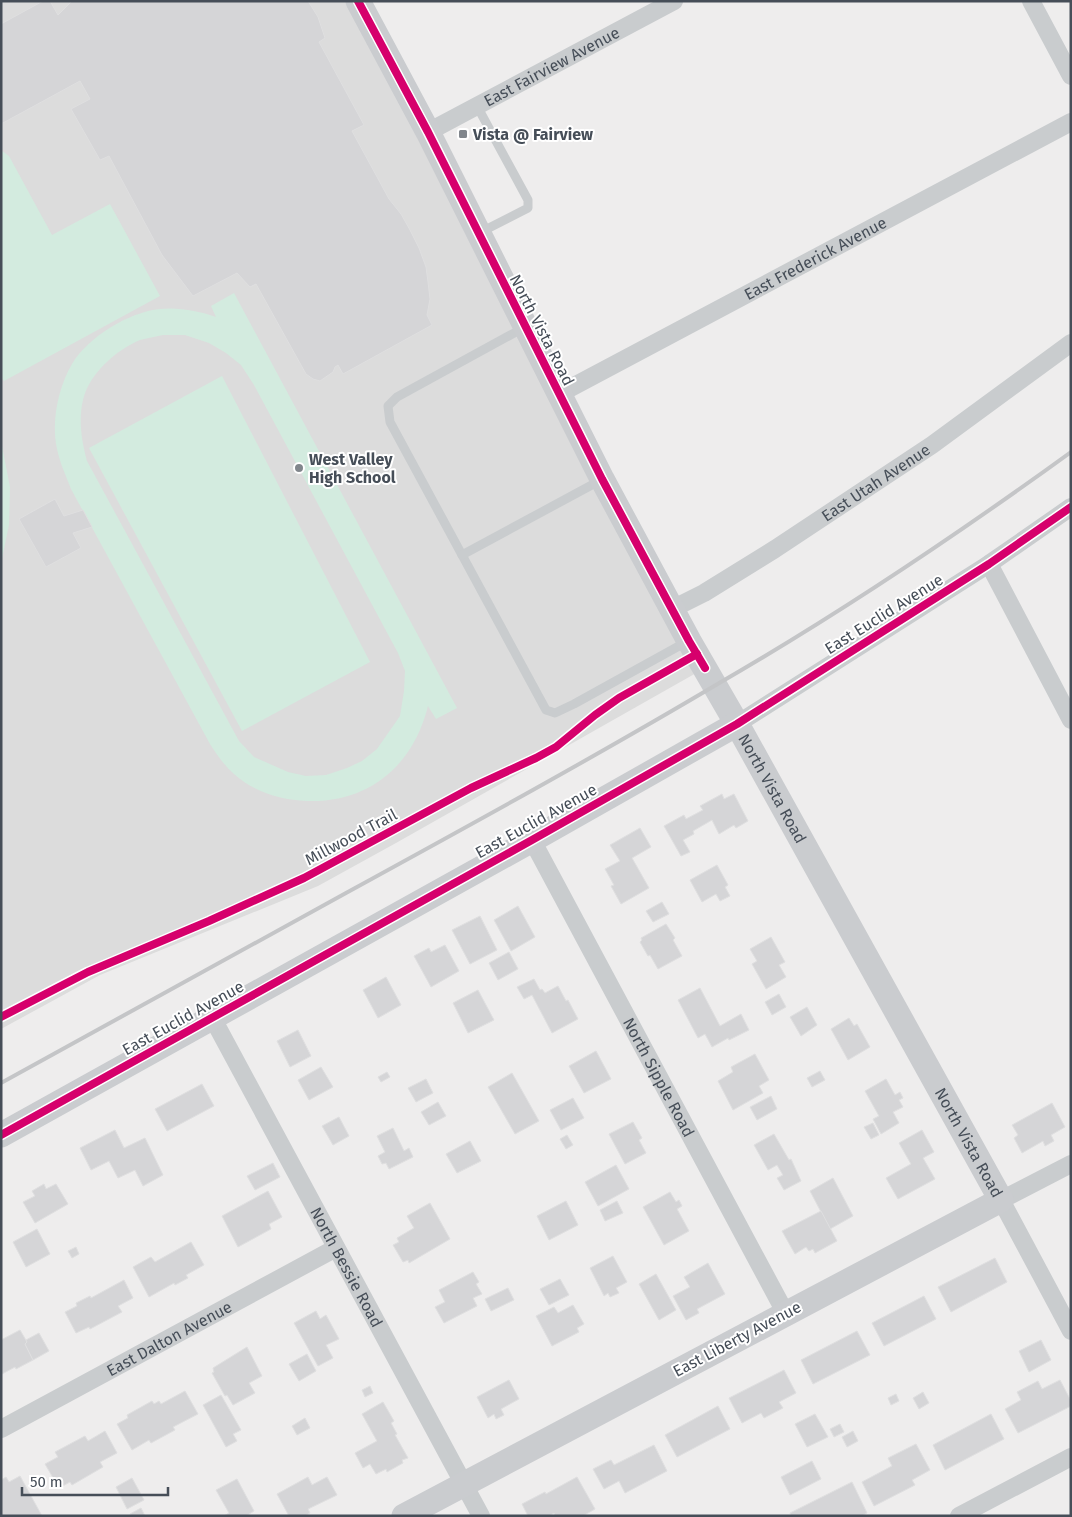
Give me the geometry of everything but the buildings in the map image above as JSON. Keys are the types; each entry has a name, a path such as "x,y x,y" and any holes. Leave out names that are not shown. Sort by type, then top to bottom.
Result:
{"street":[{"name":"North Vista Road","path":"358,1 428,132 602,479 689,641 1001,1200 1071,1331"},
{"name":"East Fairview Avenue","path":"428,132 674,1"},
{"path":"1031,1 1071,76"},
{"name":"East Frederick Avenue","path":"559,394 1071,122"},
{"name":"East Utah Avenue","path":"672,609 704,592 775,548 932,445 1071,343"},
{"name":"East Euclid Avenue","path":"1,1135 737,724 989,564 1071,507"},
{"path":"989,564 1071,720"},
{"name":"North Sipple Road","path":"532,840 786,1314"},
{"name":"North Bessie Road","path":"212,1017 481,1516"},
{"name":"East Liberty Avenue","path":"404,1516 1071,1164"},
{"name":"East Dalton Avenue","path":"1,1429 336,1248"},
{"path":"959,1516 1071,1457"}],"lane":[{"path":"477,106 528,200 528,208 478,233"},
{"path":"525,327 397,397 388,406 390,422 546,710 556,713 689,641"},
{"path":"462,555 602,479"}],"shaded area":[{"name":"West Valley High School","path":"1,1 358,1 705,668 318,886 100,975 1,1029"}],"green space":[{"path":"1,150 9,156 52,235 110,204 160,296 4,381 1,377"},
{"path":"234,293 457,708 436,719 428,706 421,727 399,763 385,777 369,788 350,795 329,800 307,801 277,797 250,786 234,774 218,756 71,489 58,454 55,439 55,417 60,394 72,364 88,344 110,328 135,315 160,309 182,309 216,317 211,306","holes":["163,335 185,335 209,343 241,365 254,385 398,653 405,671 400,716 377,749 362,761 347,768 326,775 306,776 288,772 254,757 239,741 87,461 81,431 81,416 86,390 97,372 122,350 140,340"]},
{"path":"222,376 370,662 242,731 89,448"},
{"path":"1,441 10,487 9,525 1,563"}],"railway":[{"path":"1,1083 535,789 766,655 899,572 1071,452"}],"cycle path":[{"path":"358,1 428,132 602,479 705,668"},
{"path":"1,1135 737,724 989,564 1071,507"},
{"name":"Millwood Trail","path":"1,1017 88,972 209,921 304,878 471,788 536,758 556,747 619,698 697,654"}],"place":[{"name":"Vista @ Fairview","path":"463,134"},
{"name":"West Valley High School","path":"299,468"}]}
